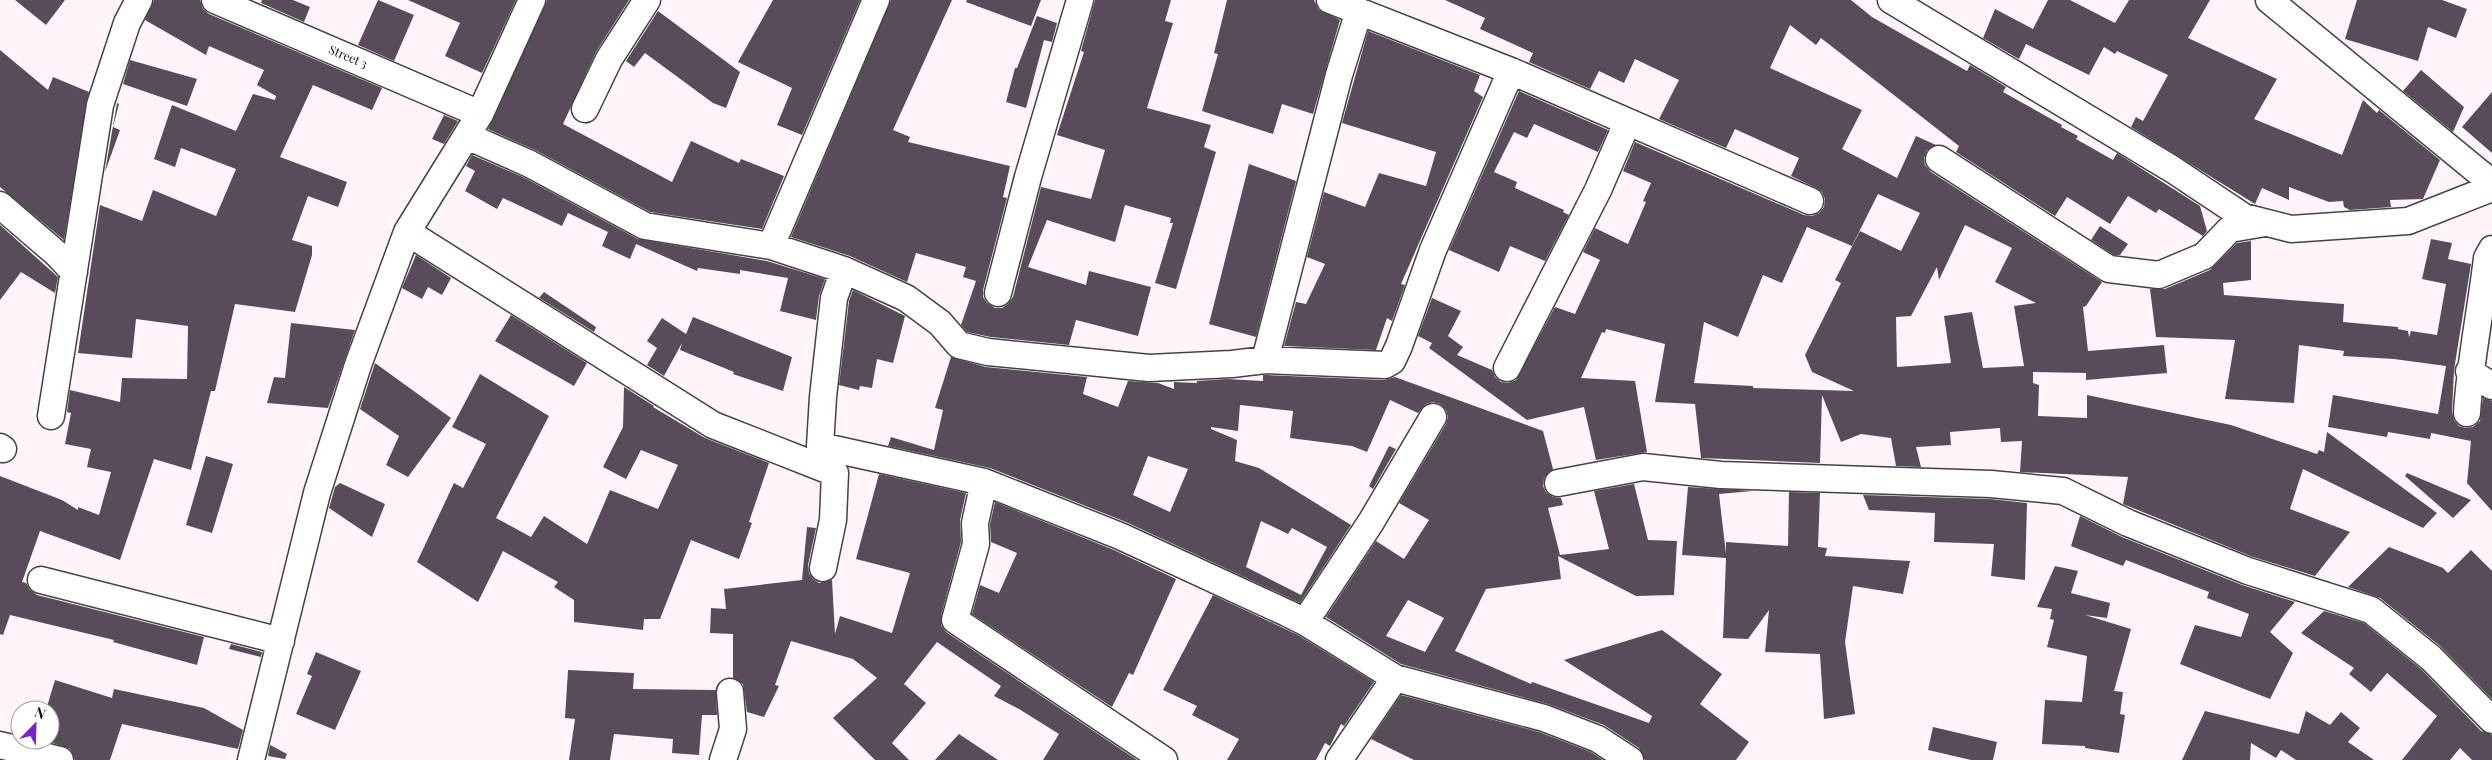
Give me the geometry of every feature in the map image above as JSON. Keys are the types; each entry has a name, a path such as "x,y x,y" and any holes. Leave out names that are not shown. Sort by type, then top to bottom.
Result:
{"street":[{"path":"51,416 100,105 127,23 139,0"},
{"name":"Street 3","path":"215,0 480,114"},
{"path":"251,760 317,493 358,365 407,232 480,114 532,0"},
{"path":"585,109 609,59 648,0"},
{"path":"771,246 876,0"},
{"path":"998,293 1028,177 1080,0"},
{"path":"1330,0 1511,71 1810,201"},
{"path":"1890,0 2172,168 2244,217 2290,229 2408,221 2492,188"},
{"path":"2269,0 2492,183"},
{"path":"1265,360 1339,75 1359,11"},
{"path":"468,136 530,164 645,226 771,246 844,270 906,298 940,324 959,345 988,352 1046,356 1149,368 1232,364 1265,360 1385,365 1392,361 1433,250 1511,71"},
{"path":"1507,368 1598,190 1627,123"},
{"path":"1939,160 2109,268 2159,275 2204,256 2230,229 2267,223"},
{"path":"0,205 58,254 74,272"},
{"path":"407,232 713,425 835,474"},
{"path":"2467,412 2469,371 2476,345 2487,258 2492,249"},
{"path":"822,568 834,520 835,474 820,446 823,397 834,298 844,270"},
{"path":"2469,371 2492,386"},
{"path":"1305,622 1371,522 1433,417"},
{"path":"820,446 984,482 1120,536 1305,622 1396,678 1544,718 1598,739 1630,760"},
{"path":"1558,482 1643,467 1722,475 1991,484 2063,491 2128,523 2248,571 2370,610 2432,658 2492,720"},
{"path":"984,482 975,523 976,544 955,620 1164,760"},
{"path":"41,580 281,641"},
{"path":"1339,760 1396,678"},
{"path":"723,760 733,729 730,692"},
{"path":"0,745 60,760"}],"building":[{"path":"15,0 65,0 46,25"},
{"path":"154,0 200,0 203,9 209,14 382,88 372,110 313,85 280,157 347,182 338,207 308,196 292,240 312,246 312,255 295,312 235,304 215,391 211,391 191,470 154,459 120,560 40,531 22,582 26,583 30,590 37,595 204,637 197,665 113,642 114,640 10,615 3,635 0,634 0,476 62,500 78,510 78,507 99,515 111,472 87,467 91,449 65,444 71,413 67,412 70,390 120,402 122,378 187,379 188,326 136,319 132,358 78,353 100,205 142,221 153,190 216,216 236,169 181,148 175,167 154,159 172,105 236,131 253,94 275,100 276,96 257,85 264,70 209,46 206,55 145,20"},
{"path":"262,0 293,0 310,7 304,22 261,3"},
{"path":"378,0 414,15 394,61 358,45"},
{"path":"408,0 516,0 482,73 445,56 460,23"},
{"path":"547,0 629,0 596,52 563,124 672,182 691,141 739,163 741,159 784,176 762,229 650,212 537,151 488,129"},
{"path":"773,0 860,0 802,135 777,125 792,88 738,62"},
{"path":"891,0 952,0 893,130 910,137 908,142 1010,166 1003,197 1007,198 983,290 983,297 987,303 995,308 1002,308 1013,297 1041,187 1091,199 1105,150 1057,135 1084,52 1081,51 1095,0 1171,0 1165,21 1173,23 1147,108 1211,125 1204,147 1216,152 1176,289 1155,283 1173,223 1170,223 1171,218 1125,205 1115,242 1047,220 1028,267 1086,285 1089,271 1151,287 1138,336 1076,320 1069,345 991,337 967,332 961,325 976,281 963,277 966,267 916,253 907,282 850,256 791,237"},
{"path":"967,0 1041,0 1031,26 966,2"},
{"path":"1227,0 1314,0 1319,10 1340,20 1313,114 1282,104 1273,134 1202,111 1218,54 1214,53"},
{"path":"1445,0 1851,0 1872,17 1967,71 1970,65 2006,87 2003,92 2062,125 2061,127 2078,136 2076,139 2113,160 2117,153 2200,206 2207,231 2203,236 2159,209 2156,213 2128,196 2110,224 2067,197 2055,216 1956,152 1959,146 1821,38 1816,45 1790,25 1770,68 1862,110 1842,149 1897,178 1916,136 1936,145 1927,150 1924,158 1925,165 1931,172 2102,282 2086,306 2083,307 2088,351 2164,345 2167,373 2086,380 2086,373 2033,372 2033,383 2039,385 2038,416 2087,418 2087,395 2231,425 2317,454 2319,450 2324,452 2327,432 2437,513 2423,528 2303,469 2290,509 2350,532 2315,576 2253,557 2123,504 2128,477 2020,472 2022,441 2001,442 2000,428 1950,432 1951,445 1916,447 1921,467 1896,466 1891,438 1861,434 1841,442 1822,395 1820,463 1701,458 1695,404 1655,402 1665,344 1606,329 1605,333 1602,332 1581,378 1635,381 1647,452 1596,460 1584,407 1527,420 1429,348 1432,343 1418,336 1432,298 1461,311 1448,336 1463,347 1457,355 1492,370 1495,377 1501,382 1508,383 1516,380 1555,307 1575,314 1600,260 1583,252 1595,228 1628,244 1646,202 1643,201 1651,183 1623,171 1635,142 1804,215 1812,216 1819,213 1824,207 1825,199 1822,192 1791,176 1799,158 1735,129 1726,148 1659,119 1679,80 1635,59 1624,83 1599,71 1590,89 1529,62 1533,53 1480,29 1485,18","holes":["1878,194 1920,213 1901,251 1860,231 1835,280 1841,283 1805,355 1812,372 1854,391 1753,388 1753,386 1694,383 1704,322 1738,337 1763,275 1782,283 1807,227 1852,246","1965,225 2012,248 1995,282 2036,303 2014,306 2024,366 1983,368 1972,312 1944,316 1951,363 1897,367 1896,317 1911,316 1937,267 1939,280"]},
{"path":"2048,0 2070,0 2115,23 2129,0 2210,0 2188,38 2277,79 2254,119 2342,155 2363,100 2377,113 2379,110 2440,160 2423,199 2390,200 2391,207 2350,210 2344,207 2343,201 2329,202 2289,187 2289,200 2262,188 2255,204 2131,127 2136,117 2143,121 2168,75 2117,51 2115,54 2104,47 2089,75 2026,44 2019,59 1983,38 1995,9 2033,29"},
{"path":"2357,0 2442,0 2467,9 2456,38 2428,27 2418,61 2345,39"},
{"path":"658,11 740,72 726,108 713,103 645,53 634,67 626,61"},
{"path":"1037,16 1057,23 1052,42 1044,40 1026,108 1006,102 1015,68 1017,68"},
{"path":"1368,31 1480,75 1474,91 1483,97 1401,284 1405,285 1392,321 1387,318 1376,350 1284,346 1296,302 1306,304 1325,264 1307,257 1324,192 1365,207 1379,173 1426,186 1436,152 1342,123"},
{"path":"0,50 48,90 53,77 89,92 64,240 0,187"},
{"path":"130,60 197,79 187,106 123,84"},
{"path":"2421,70 2464,107 2453,132 2403,91"},
{"path":"1519,91 1608,130 1598,152 1534,124 1527,138 1514,132 1494,172 1517,182 1515,188 1564,210 1563,212 1569,215 1545,261 1510,246 1499,272 1449,250"},
{"path":"2492,92 2492,153 2462,127"},
{"path":"117,103 119,104 113,127 120,130 105,172"},
{"path":"444,115 458,121 444,144 432,139"},
{"path":"472,155 523,177 638,239 767,261 825,279 819,296 816,320 780,311 788,278 740,270 740,274 698,268 697,271 636,244 630,259 602,246 608,232 568,213 562,226 503,198 497,209 465,191 475,171 466,166"},
{"path":"1249,164 1296,181 1256,337 1209,324"},
{"path":"0,225 58,277 55,293 21,272 0,300"},
{"path":"2100,226 2128,244 2120,255 2114,255 2091,240"},
{"path":"2431,239 2452,243 2448,259 2471,264 2454,370 2452,412 2454,420 2459,426 2465,428 2473,427 2480,421 2483,398 2492,401 2492,511 2467,483 2471,441 2431,433 2430,439 2388,432 2387,437 2328,427 2333,395 2438,414 2446,366 2394,359 2343,356 2344,351 2299,345 2294,403 2225,399 2235,340 2156,337 2150,289 2165,289 2210,270 2237,243 2251,241 2251,280 2223,283 2224,295 2344,304 2343,322 2398,327 2398,329 2408,331 2409,337 2411,331 2437,335 2446,284 2422,279"},
{"path":"416,255 451,278 442,295 428,287 422,299 402,288"},
{"path":"853,290 905,316 893,363 877,359 872,388 860,386 859,390 839,385 849,301"},
{"path":"544,292 596,327 594,332 539,298"},
{"path":"511,315 587,363 574,386 495,341"},
{"path":"693,317 792,357 783,391 733,374 734,372 680,350 682,343 664,376 647,365 657,348 647,341 662,318 686,334"},
{"path":"291,323 355,330 328,408 267,403 274,377 285,378"},
{"path":"951,357 986,367 1087,377 1083,394 1118,407 1128,381 1158,383 1174,389 1174,382 1197,383 1197,381 1227,379 1263,381 1263,375 1384,380 1395,377 1543,431 1553,469 1544,478 1543,486 1546,492 1553,497 1561,498 1563,505 1548,508 1560,555 1609,549 1594,491 1634,484 1648,540 1677,541 1674,595 1636,596 1558,556 1561,579 1486,589 1455,651 1531,684 1532,682 1649,723 1652,716 1564,660 1662,630 1722,674 1700,704 1749,742 1736,760 1645,760 1639,748 1604,725 1548,704 1401,664 1326,617 1376,541 1404,559 1429,520 1399,503 1446,424 1448,417 1446,410 1440,404 1433,402 1426,404 1418,413 1390,400 1367,452 1352,446 1290,438 1293,411 1240,405 1238,431 1211,427 1211,429 1237,440 1235,461 1259,468 1351,525 1300,603 1126,522 990,468 888,446 891,437 934,450 943,410 935,408","holes":["1148,456 1188,469 1170,512 1133,495","1261,521 1288,534 1292,528 1327,547 1301,595 1246,567","1408,600 1444,618 1425,652 1386,636"]},
{"path":"375,363 451,418 408,477 386,465 399,436 360,409"},
{"path":"480,374 549,416 496,518 531,537 544,516 587,544 610,490 658,509 678,465 641,450 626,479 603,467 623,427 624,387 705,438 769,463 749,522 752,523 739,559 691,540 660,619 644,619 643,630 574,622 574,600 554,587 558,582 503,551 478,602 417,562 454,483 463,488 486,444 452,427"},
{"path":"1389,446 1396,449 1373,489 1369,486"},
{"path":"206,456 233,464 212,533 186,525"},
{"path":"2407,473 2471,500 2453,518 2405,476"},
{"path":"879,474 966,493 960,520 961,542 941,616 941,625 946,632 1137,760 1043,760 1059,734 994,696 1001,686 937,642 904,684 926,703 892,743 909,760 875,760 833,718 877,678 853,659 791,641 775,685 779,686 764,717 747,712 743,684 733,678 733,634 710,633 711,608 726,609 724,589 802,580 807,527 816,528 808,565 809,573 819,583 832,580 835,634 840,616 892,633 910,573 856,559"},
{"path":"340,483 385,504 372,537 329,508 335,487"},
{"path":"1688,487 1753,491 1719,494 1726,554 1726,542 1788,546 1789,492 1820,493 1818,547 1827,548 1825,556 1910,561 1903,594 1853,586 1845,642 1855,714 1824,719 1820,654 1765,652 1769,610 1748,639 1723,638 1726,558 1682,555"},
{"path":"1863,495 1990,499 2027,503 2025,580 1991,576 1994,544 1934,542 1935,513 1869,510"},
{"path":"995,502 1114,550 1176,579 1133,675 1129,673 1112,707 972,614 980,585 999,593 1017,553 991,542 990,524"},
{"path":"2080,516 2122,537 2242,585 2295,602 2270,632 2293,653 2270,699 2180,664 2195,625 2241,637 2249,614 2207,598 2209,592 2126,560 2123,566 2071,546"},
{"path":"2389,547 2443,568 2448,573 2471,550 2492,571 2492,699 2440,646 2380,598 2348,587"},
{"path":"2055,566 2078,571 2071,593 2110,603 2107,618 2085,615 2131,629 2114,691 2123,692 2120,714 2125,715 2119,753 2085,748 2085,746 2042,744 2045,700 2082,702 2087,656 2047,647 2054,620 2050,619 2052,609 2037,607"},
{"path":"1213,595 1298,635 1374,682 1344,726 1341,724 1330,746 1325,743 1316,760 1227,760 1239,739 1192,715 1197,706 1163,690"},
{"path":"2324,611 2364,623 2421,669 2481,731 2492,735 2492,760 2472,760 2460,748 2450,760 2402,760 2437,716 2387,673 2371,692 2349,674 2354,668 2301,633"},
{"path":"231,644 262,652 261,657 229,649"},
{"path":"316,652 361,671 335,730 296,714 312,676 307,674"},
{"path":"568,670 634,673 633,689 716,690 717,715 702,715 699,755 672,753 673,739 614,734 610,760 569,760 575,719 565,718"},
{"path":"55,680 112,698 114,689 204,708 243,730 238,749 122,724 110,760 75,760 70,749 60,746 60,700 49,700"},
{"path":"1401,695 1539,732 1591,752 1603,760 1414,760 1371,739"},
{"path":"2205,711 2299,734 2306,711 2330,725 2341,712 2360,728 2348,742 2374,760 2296,760 2281,750 2276,758 2251,743 2250,760 2182,760"},
{"path":"1933,727 1997,742 1993,760 1971,760 1928,750"},
{"path":"959,734 998,760 935,760"},
{"path":"270,745 287,754 285,759 268,756"}]}
